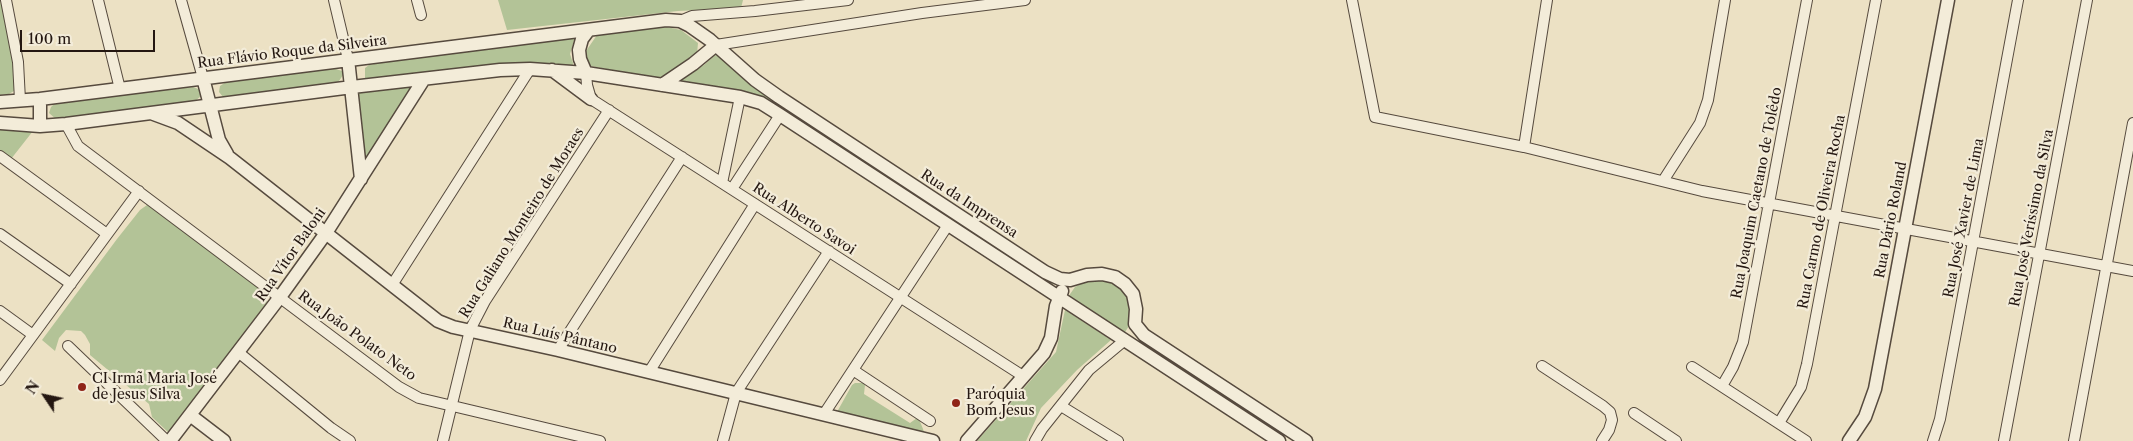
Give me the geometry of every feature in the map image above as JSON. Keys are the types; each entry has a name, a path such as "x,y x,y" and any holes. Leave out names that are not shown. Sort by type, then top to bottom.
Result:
{"street":[{"path":"6,0 18,62 20,100"},
{"path":"98,0 120,89"},
{"path":"181,0 203,78"},
{"path":"334,0 348,59 361,179"},
{"path":"417,0 421,15"},
{"path":"591,98 579,50 588,30 666,20 680,21 692,16 848,0"},
{"path":"662,85 693,64 716,45 922,13 1025,0"},
{"path":"1352,0 1374,117 1524,147 1730,196 2133,271"},
{"path":"1524,147 1547,0"},
{"path":"1663,181 1700,123 1708,100 1725,0"},
{"name":"Rua Joaquim Caetano de Tolêdo","path":"1722,386 1733,368 1743,342 1807,0"},
{"name":"Rua Carmo de Oliveira Rocha","path":"1779,423 1801,387 1808,364 1876,0"},
{"name":"Rua Dário Roland","path":"1849,441 1865,417 1875,389 1948,0"},
{"name":"Rua José Xavier de Lima","path":"1933,441 1940,419 2018,0"},
{"name":"Rua José Veríssimo da Silva","path":"2004,441 2087,0"},
{"name":"Rua da Imprensa","path":"680,21 716,45 755,80 779,97 1045,272 1060,279 1070,280"},
{"name":"Rua Flávio Roque da Silveira","path":"0,102 40,99 588,30"},
{"path":"0,123 40,126 66,124 210,104 500,70 530,69 586,73"},
{"path":"392,285 530,69"},
{"path":"552,70 591,98"},
{"name":"Rua da Imprensa","path":"586,73 740,97 761,103 1279,441"},
{"name":"Rua Luís Pântano","path":"203,78 219,140 230,158"},
{"name":"Rua Vítor Baloni","path":"169,441 280,297 326,233 424,79"},
{"path":"722,183 740,97"},
{"name":"Rua Alberto Savoi","path":"591,98 1023,376"},
{"path":"40,99 40,126"},
{"path":"215,120 230,102"},
{"name":"Rua Galiano Monteiro de Moraes","path":"443,441 470,330 485,300 609,110"},
{"name":"Rua Luís Pântano","path":"151,112 178,123 230,158 438,321 933,441"},
{"path":"732,189 780,115"},
{"path":"2074,441 2133,123"},
{"name":"Rua João Polato Neto","path":"66,124 78,146 399,387 419,398 600,441"},
{"path":"0,156 107,234"},
{"path":"558,350 682,157"},
{"path":"0,380 139,191"},
{"path":"649,372 755,204"},
{"path":"824,414 948,225"},
{"path":"0,234 71,284"},
{"path":"724,441 736,393 829,251"},
{"path":"967,441 1044,353 1051,338 1059,296 1070,280 1087,275 1102,274 1115,277 1125,284 1133,294 1136,309 1135,324 1125,340 1090,370 1042,428 1035,441"},
{"path":"0,310 33,335"},
{"path":"1135,324 1144,335 1306,441"},
{"path":"68,346 169,441"},
{"path":"238,352 331,428 350,441"},
{"path":"1542,366 1610,412 1612,420 1609,430 1602,441"},
{"path":"1692,366 1806,441"},
{"path":"853,370 930,421"},
{"path":"1061,406 1118,441"},
{"path":"1634,413 1676,441"},
{"path":"190,415 224,441"}],"green space":[{"path":"0,0 14,52 16,86 14,91 9,94 0,95"},
{"path":"498,0 743,0 741,8 678,11 507,30"},
{"path":"662,26 681,30 698,43 697,54 663,80 586,65 584,54 597,35"},
{"path":"575,37 570,54 573,63 572,69 365,80 365,68 369,65 401,59"},
{"path":"715,55 719,56 740,76 778,103 1054,283 1052,286 771,105 679,86 678,80 704,65"},
{"path":"333,68 342,71 343,75 337,84 224,98 219,92 220,86 226,82"},
{"path":"416,85 365,164 358,93"},
{"path":"193,87 201,90 201,96 194,102 57,120 49,113 51,107 56,102"},
{"path":"0,129 33,131 11,159 0,152"},
{"path":"147,205 155,205 266,291 267,302 170,434 152,417 149,404 90,355 90,344 81,331 66,330 59,338 55,351 42,340 117,239 140,210"},
{"path":"1090,279 1110,281 1124,290 1131,302 1130,324 1124,334 1068,297 1075,287"},
{"path":"1065,310 1111,340 1077,370 1041,408 1026,441 977,441 1056,352"},
{"path":"855,383 863,383 865,385 864,394 910,423 917,418 919,419 925,434 837,412"}],"place":[{"name":"CI Irmã Maria José de Jesus Silva","path":"82,387"},
{"name":"Paróquia Bom Jesus","path":"956,403"}]}
